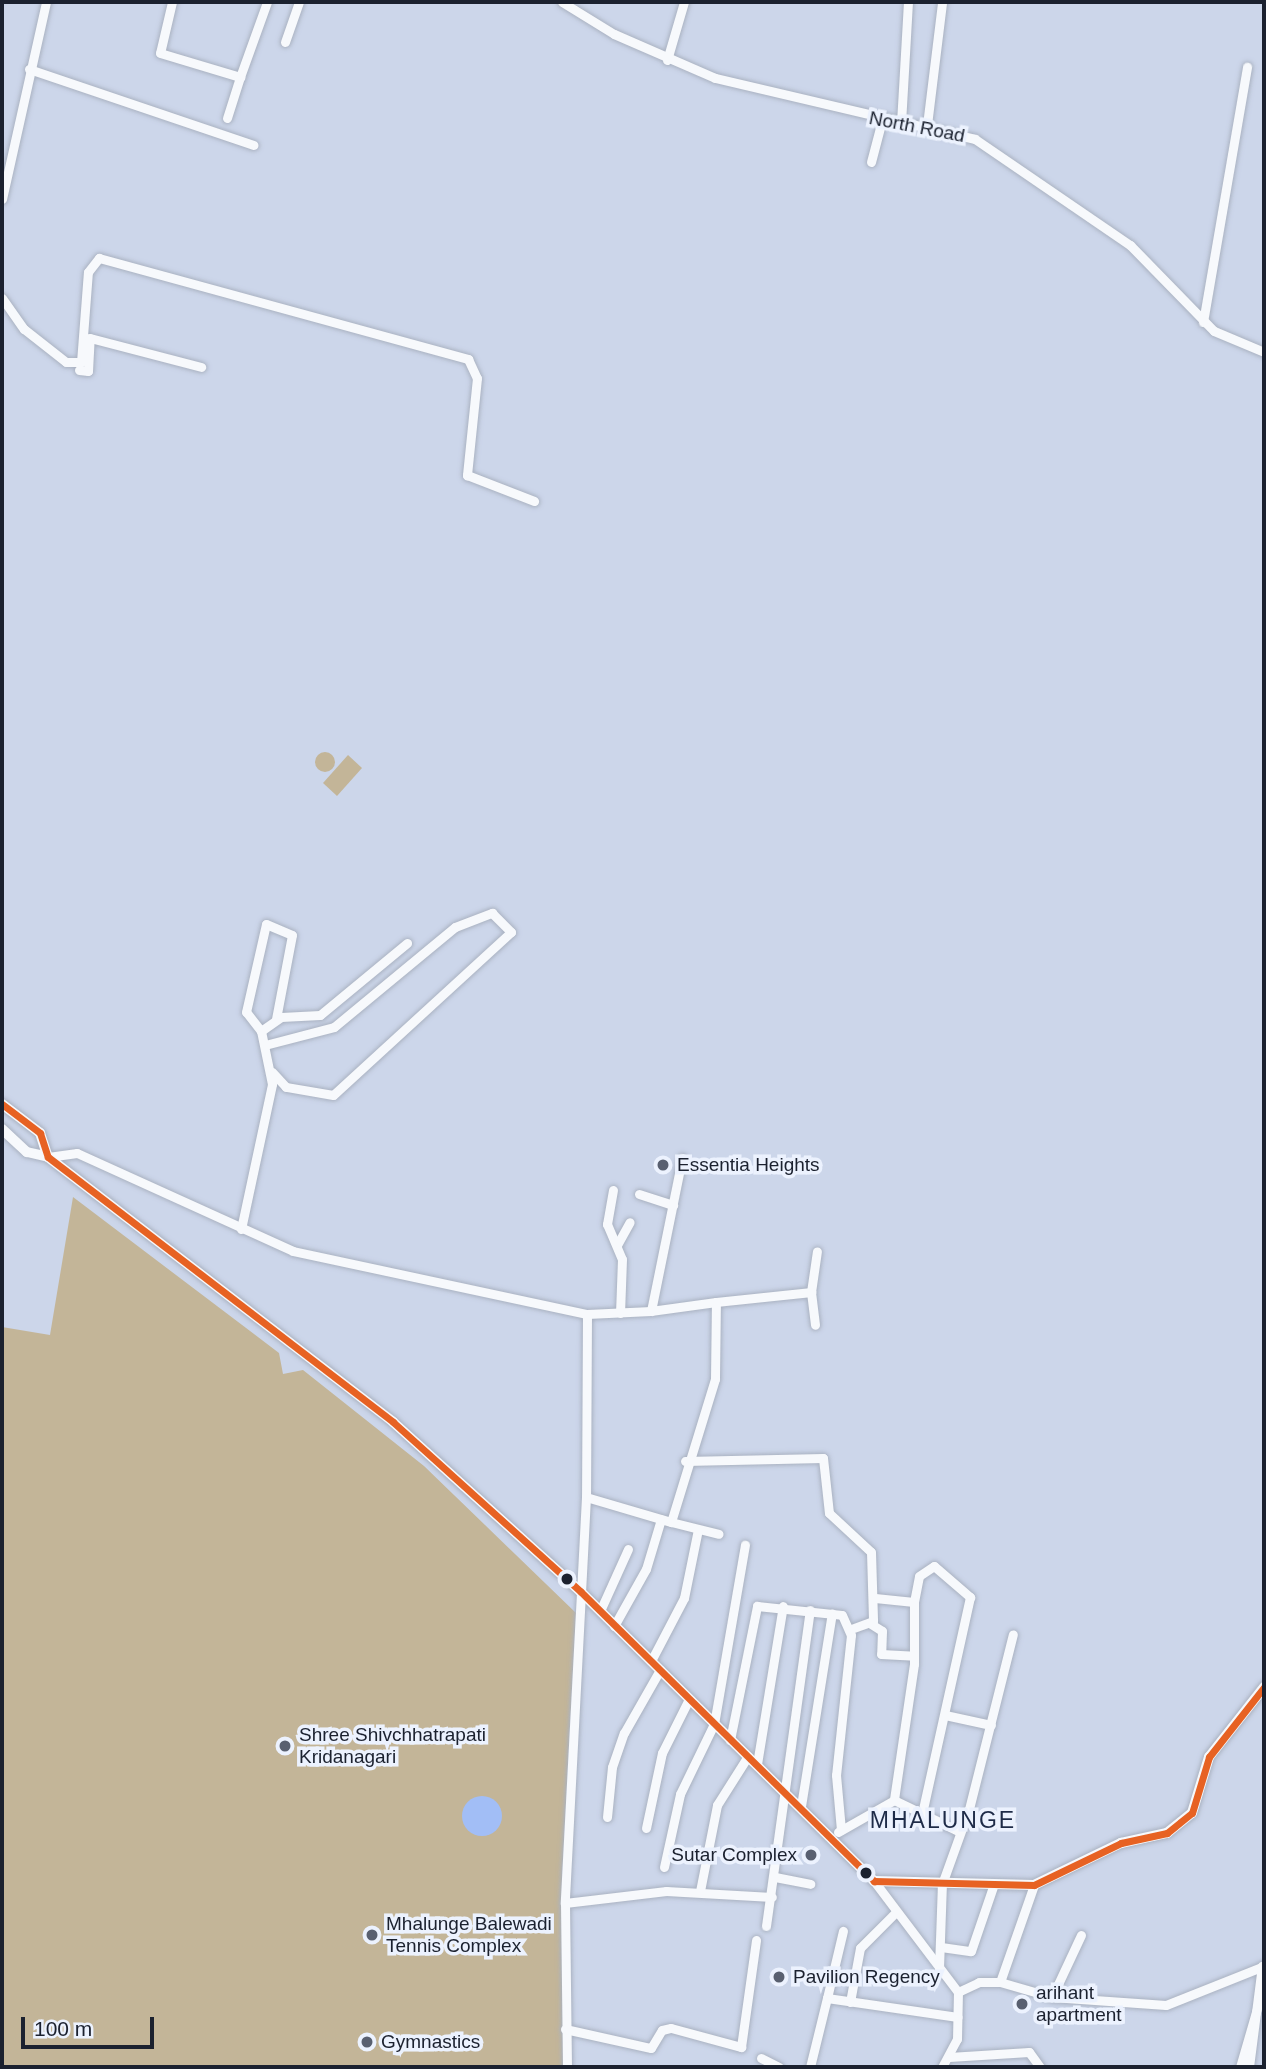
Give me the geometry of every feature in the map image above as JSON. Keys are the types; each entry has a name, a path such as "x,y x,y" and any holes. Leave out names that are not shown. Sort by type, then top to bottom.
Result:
{"main road":[{"path":"2,1104 40,1133 48,1157"},
{"path":"2,1129 27,1152 48,1157 393,1422 581,1592 730,1740 782,1787 874,1881 1034,1885 1084,1858 1183,1824 1220,1737 1264,1687"}],"street":[{"path":"2,199 46,2"},
{"path":"172,2 160,53 240,76"},
{"path":"227,118 267,2"},
{"path":"285,42 299,2"},
{"name":"North Road","path":"562,2 667,60 761,93 883,120 927,125 975,139 1105,227 1203,322 1264,352"},
{"path":"667,60 684,2"},
{"path":"901,123 908,2"},
{"path":"927,125 942,2"},
{"path":"1203,322 1247,67"},
{"path":"29,69 253,145"},
{"path":"871,162 883,120"},
{"path":"2,298 23,329 66,362 81,362 88,272 99,258 468,359 477,378 467,475 534,501"},
{"path":"79,370 88,371 90,338 201,367"},
{"path":"265,1045 334,1027 455,927 492,913 512,932 332,1095 286,1087 272,1072"},
{"path":"242,1229 272,1072 261,1031 247,1005 266,924 292,935 276,1019"},
{"path":"261,1031 276,1019 320,1015 407,943"},
{"path":"48,1157 77,1153 293,1251 587,1314 651,1311 811,1292"},
{"path":"651,1311 682,1158"},
{"path":"613,1190 607,1224 617,1245 620,1312"},
{"path":"639,1194 673,1205"},
{"path":"617,1245 630,1222"},
{"path":"815,1325 811,1292 817,1251"},
{"path":"614,1626 646,1569 666,1521 715,1379 716,1302"},
{"path":"567,2067 565,1903 586,1497 587,1314"},
{"path":"685,1461 822,1457 829,1513 869,1546 875,1598 871,1624"},
{"path":"586,1497 719,1534"},
{"path":"651,1661 684,1598 698,1529"},
{"path":"664,1867 683,1784 714,1724 745,1545"},
{"path":"600,1611 628,1549"},
{"path":"894,1800 914,1656 914,1602 919,1577 934,1566 968,1593 945,1715 922,1814"},
{"path":"875,1598 914,1602"},
{"path":"730,1740 754,1611 761,1603 832,1613 848,1619 851,1629 836,1775 841,1829"},
{"path":"700,1891 717,1805 752,1760 783,1606"},
{"path":"766,1926 775,1877 782,1787 810,1610"},
{"path":"800,1806 832,1613"},
{"path":"851,1629 871,1624 883,1631 881,1654 914,1656"},
{"path":"939,1968 942,1884 991,1725 1013,1634"},
{"path":"607,1817 612,1768 624,1732 660,1670"},
{"path":"646,1828 662,1753 689,1699"},
{"path":"945,1715 991,1725"},
{"path":"830,1837 894,1800"},
{"path":"894,1800 958,1831"},
{"path":"775,1877 810,1884"},
{"path":"874,1881 958,1992 957,2017 949,2057 942,2067"},
{"path":"941,1947 971,1951 994,1884"},
{"path":"1000,1982 1034,1885"},
{"path":"565,1903 700,1891 772,1897"},
{"path":"850,2002 860,1948 897,1912"},
{"path":"810,2067 843,1931"},
{"path":"1052,1997 1081,1935"},
{"path":"565,2029 651,2048 662,2030 671,2028 741,2047 756,1940"},
{"path":"958,1992 979,1982 1000,1982 1052,1997 1166,2006 1263,1966 1249,2067"},
{"path":"827,1998 957,2017"},
{"path":"1240,2067 1258,2005"},
{"path":"949,2057 977,2063 1028,2052 1040,2067"},
{"path":"761,2058 779,2067"}],"shaded area":[{"path":"325,752 332,755 335,762 332,769 325,772 318,769 315,762 318,755"},
{"path":"348,755 362,768 337,796 323,783"},
{"name":"Shree Shivchhatrapati Kridanagari","path":"73,1197 279,1353 283,1374 303,1370 424,1466 576,1613 562,1878 568,2067 2,2067 2,1327 50,1335"}],"water":[{"path":"482,1796 490,1797 496,1802 501,1808 501,1824 496,1830 490,1835 482,1836 474,1835 468,1830 463,1824 462,1816 463,1808 468,1802 474,1797"}],"transit line":[{"path":"2,1104 40,1133 48,1157 393,1422 581,1592 874,1881 1034,1885 1121,1843 1167,1833 1192,1813 1209,1757 1264,1687"}],"place":[{"name":"Essentia Heights","path":"663,1165"},
{"name":"Shree Shivchhatrapati Kridanagari","path":"285,1746"},
{"name":"Sutar Complex","path":"811,1855"},
{"name":"Mhalunge Balewadi Tennis Complex","path":"372,1935"},
{"name":"Pavilion Regency","path":"779,1977"},
{"name":"arihant apartment","path":"1022,2004"},
{"name":"Gymnastics","path":"367,2042"}],"district":[{"name":"MHALUNGE","path":"943,1820"}]}
